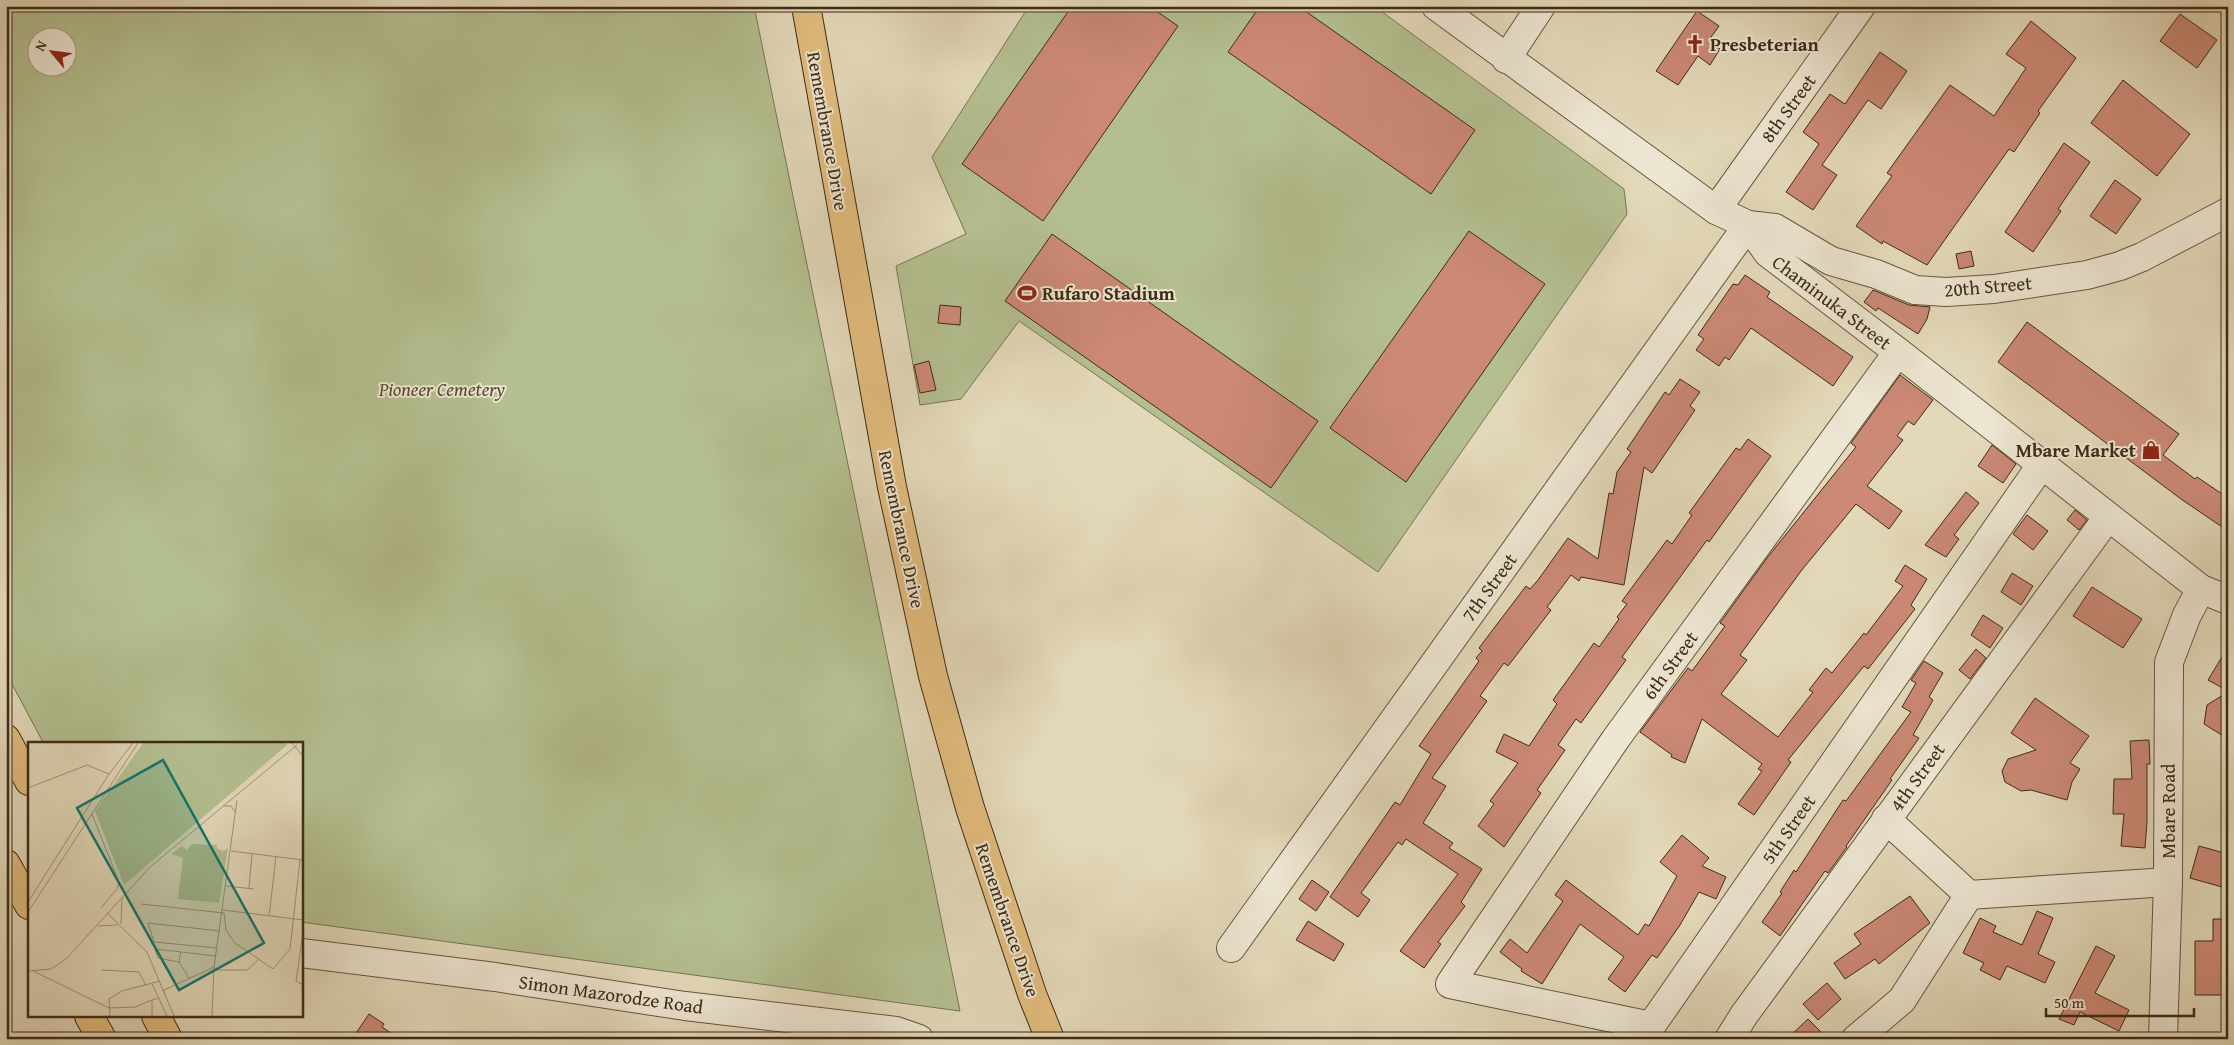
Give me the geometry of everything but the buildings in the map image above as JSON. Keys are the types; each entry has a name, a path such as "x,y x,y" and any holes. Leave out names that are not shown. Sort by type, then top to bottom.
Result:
{"main road":[{"name":"Remembrance Drive","path":"806,6 892,487 933,676 970,808 1032,994 1050,1039"},
{"path":"6,738 28,779"},
{"path":"6,864 28,903"},
{"path":"90,1018 102,1039"},
{"path":"157,1018 168,1039"}],"street":[{"name":"Chaminuka Street","path":"1436,6 1506,59 1716,210 1748,225 1768,253 2201,589 2228,600"},
{"path":"1506,59 1541,6"},
{"name":"8th Street","path":"1716,210 1861,6"},
{"name":"20th Street","path":"1748,225 1775,228 1831,261 1876,274 1915,290 1946,292 1994,289 2087,275 2120,266 2142,257 2228,212"},
{"name":"7th Street","path":"1231,948 1748,225"},
{"name":"6th Street","path":"1450,984 1615,740 1898,352"},
{"name":"5th Street","path":"1450,984 1651,1026 2042,464"},
{"name":"4th Street","path":"1729,1039 1744,1015 1886,819 2108,517"},
{"name":"Mbare Road","path":"2163,1039 2168,882 2169,662 2186,615 2201,589"},
{"path":"1886,819 1969,895 2168,882"},
{"path":"1856,1039 1902,1000 1969,895"},
{"name":"Simon Mazorodze Road","path":"302,952 495,977 685,1006 896,1030 919,1039"}],"green space":[{"name":"Pioneer Cemetery","path":"6,6 754,6 960,1011 302,922 302,742 43,742 6,673"},
{"name":"Rufaro Stadium","path":"1029,6 1374,6 1624,189 1627,214 1378,572 1019,321 961,399 920,405 896,266 966,234 932,157"}],"place":[{"name":"Presbeterian","path":"1695,44"},
{"name":"Rufaro Stadium","path":"1027,293"},
{"name":"Mbare Market","path":"2151,450"}]}
